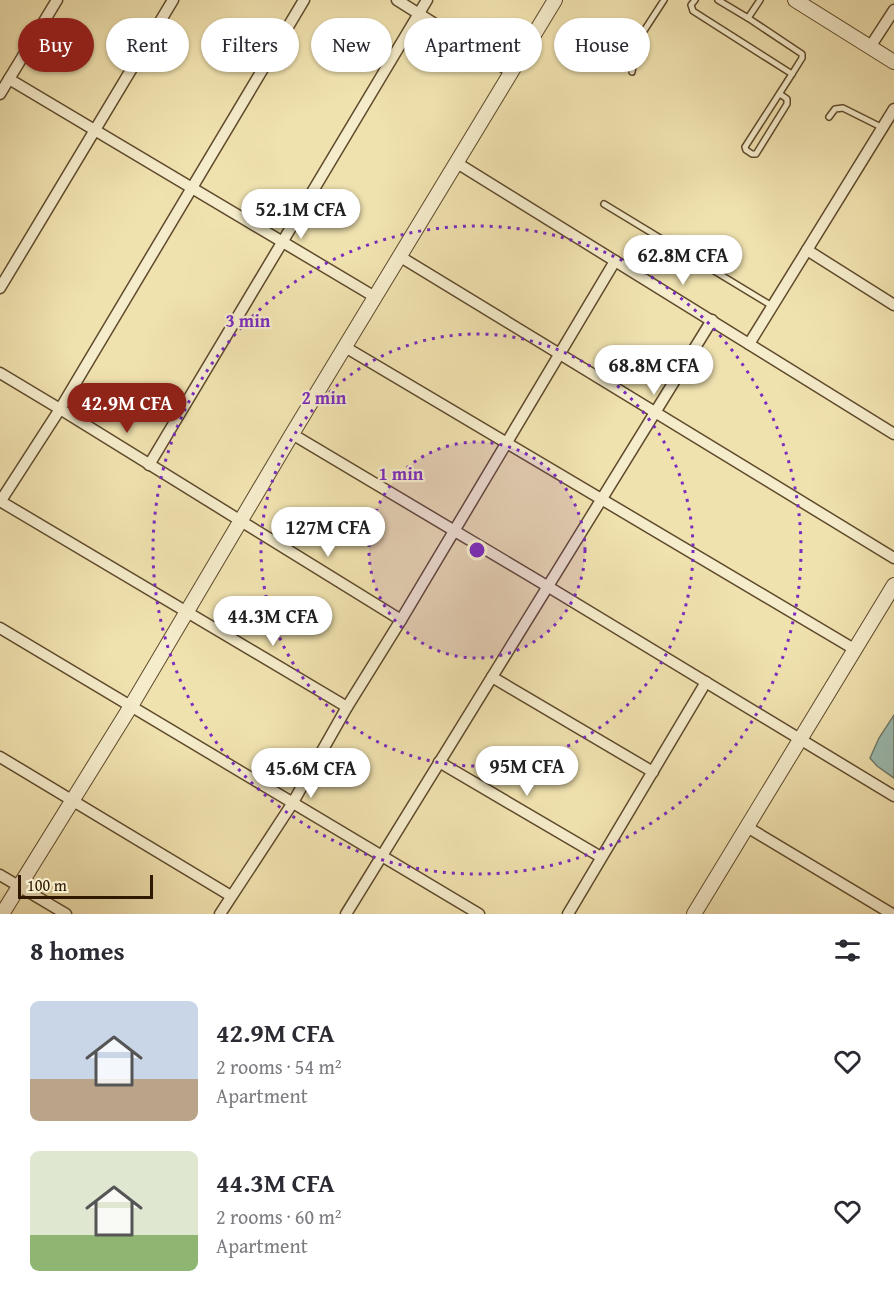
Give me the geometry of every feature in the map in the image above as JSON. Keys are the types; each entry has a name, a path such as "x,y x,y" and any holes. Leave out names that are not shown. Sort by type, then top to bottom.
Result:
{"street":[{"path":"0,94 57,0"},
{"path":"0,288 173,0"},
{"path":"304,0 60,409 0,502 347,707"},
{"path":"397,0 426,18"},
{"path":"149,465 426,0"},
{"path":"542,22 555,0"},
{"path":"795,0 894,62"},
{"path":"870,47 894,10"},
{"path":"2,914 512,72"},
{"path":"9,80 375,297"},
{"path":"749,344 894,110"},
{"path":"457,163 894,434"},
{"path":"807,250 894,305"},
{"path":"399,256 894,558"},
{"path":"220,914 292,804 347,707 615,261"},
{"path":"346,914 712,320"},
{"path":"345,347 854,649"},
{"path":"0,373 401,620"},
{"path":"292,434 894,796"},
{"path":"696,914 854,649 889,602 894,585"},
{"path":"0,628 478,914"},
{"path":"492,677 653,772"},
{"path":"568,914 706,682"},
{"path":"0,757 231,896"},
{"path":"439,762 601,857"},
{"path":"747,827 892,914"},
{"path":"0,875 66,914"}],"lane":[{"path":"650,22 664,0"},
{"path":"695,0 691,6 693,11 792,74"},
{"path":"718,0 802,54 802,58 780,94 745,147 752,154 756,154 788,104 787,99 780,94"},
{"path":"748,18 760,0"},
{"path":"829,117 835,109 843,108 883,128"},
{"path":"604,204 772,306"}],"water":[{"path":"894,715 894,778 870,758 879,738"}]}
